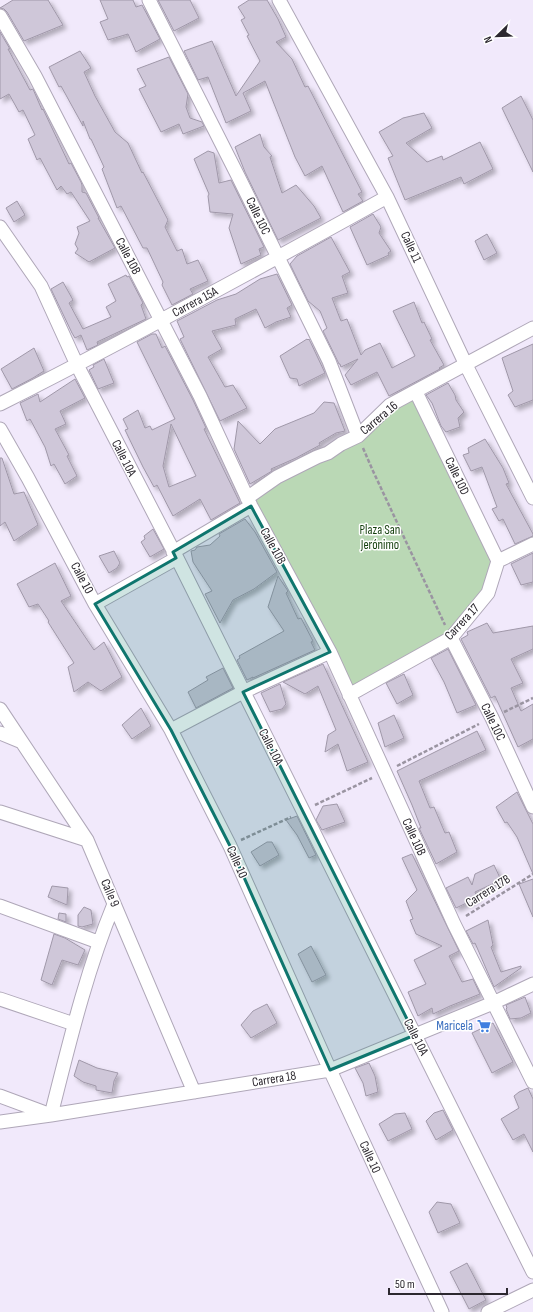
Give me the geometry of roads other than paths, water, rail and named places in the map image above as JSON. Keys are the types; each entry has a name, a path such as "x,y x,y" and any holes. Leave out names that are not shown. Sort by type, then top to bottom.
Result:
{"street":[{"name":"Calle 10C","path":"148,0 232,163 329,361 358,436"},
{"name":"Calle 11","path":"279,0 387,197 466,365 533,498"},
{"name":"Calle 10B","path":"0,16 34,76 161,320 200,396 249,502 330,652 454,924 533,1082"},
{"name":"Carrera 15A","path":"0,404 77,365 387,197"},
{"name":"Calle 10A","path":"0,227 41,286 77,365 244,692 533,1272"},
{"name":"Carrera 16","path":"95,604 175,555 249,502 277,478 317,457 328,453 341,444 358,436 390,405 533,328"},
{"name":"Calle 10D","path":"416,392 498,561"},
{"name":"Calle 10","path":"0,429 28,478 95,604 171,730 230,846 330,1070 442,1312"},
{"path":"498,561 533,544"},
{"name":"Carrera 17","path":"350,695 451,638 488,593 498,561"},
{"name":"Calle 10C","path":"451,638 492,718 533,807"},
{"path":"171,730 244,692 330,652"},
{"name":"Calle 9","path":"0,709 87,840 194,1092"},
{"path":"0,733 22,742"},
{"path":"0,812 87,840"},
{"path":"0,1096 51,1115 74,1024 98,942 114,904"},
{"path":"0,906 98,942"},
{"name":"Carrera 18","path":"0,1122 330,1070 493,1003 533,984"},
{"path":"0,999 74,1024"},
{"path":"488,1312 533,1290"}],"place":[{"name":"Maricela","path":"484,1026"}],"park label":[{"name":"Plaza San Jerónimo","path":"380,538"}]}
